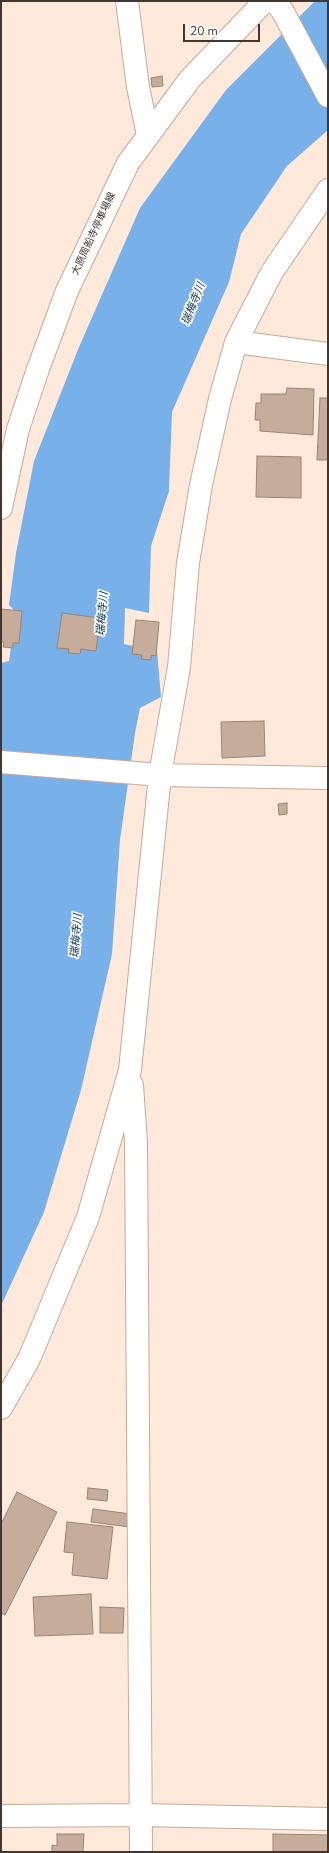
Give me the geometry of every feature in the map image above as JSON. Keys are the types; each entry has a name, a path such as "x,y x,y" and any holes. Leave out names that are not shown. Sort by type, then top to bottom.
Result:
{"street":[{"path":"127,1 138,87 148,135"},
{"name":"大原周船寺停車場線","path":"1,508 18,429 37,372 67,291 128,163 190,79 265,1"},
{"path":"279,7 328,96"},
{"path":"1,1408 29,1359 88,1217 130,1070 160,775 179,667 188,563 201,485 220,399 236,342 272,272 328,190"},
{"path":"236,342 328,354"},
{"path":"1,762 160,775 328,778"},
{"path":"130,1070 136,1143 141,1852"},
{"path":"1,1816 141,1815 328,1819"}],"water":[{"name":"瑞梅寺川","path":"315,1 328,1 328,130 287,166 241,234 229,282 172,412 169,491 151,546 149,613 125,608 124,644 157,651 161,697 140,708 135,733 120,840 112,954 81,1090 44,1212 1,1306 1,663 9,661 16,612 9,605 16,553 34,461 79,347 140,208 226,90"}],"building":[{"path":"162,76 163,86 152,87 151,78"},
{"path":"287,388 314,389 313,435 260,431 260,420 255,420 256,403 261,403 261,394 286,394"},
{"path":"320,398 328,398 328,460 317,460"},
{"path":"257,456 301,457 301,498 256,497"},
{"path":"1,609 22,611 19,643 13,643 13,648 3,647 4,642 1,642"},
{"path":"62,613 100,618 96,651 81,649 80,654 68,653 69,649 57,648"},
{"path":"136,620 159,622 156,656 151,655 151,660 141,659 142,655 132,654"},
{"path":"264,721 265,756 222,758 221,722"},
{"path":"287,803 287,814 279,815 278,804"},
{"path":"88,1488 108,1490 107,1501 87,1499"},
{"path":"17,1492 57,1512 5,1615 1,1613 1,1524"},
{"path":"93,1509 131,1514 130,1527 91,1522"},
{"path":"67,1522 113,1527 107,1579 72,1575 74,1553 64,1552"},
{"path":"91,1594 93,1634 35,1636 33,1597"},
{"path":"100,1607 124,1608 123,1633 100,1633"},
{"path":"57,1834 84,1834 83,1852 52,1852 52,1845 57,1846"},
{"path":"273,1834 328,1835 328,1852 273,1852"}]}
